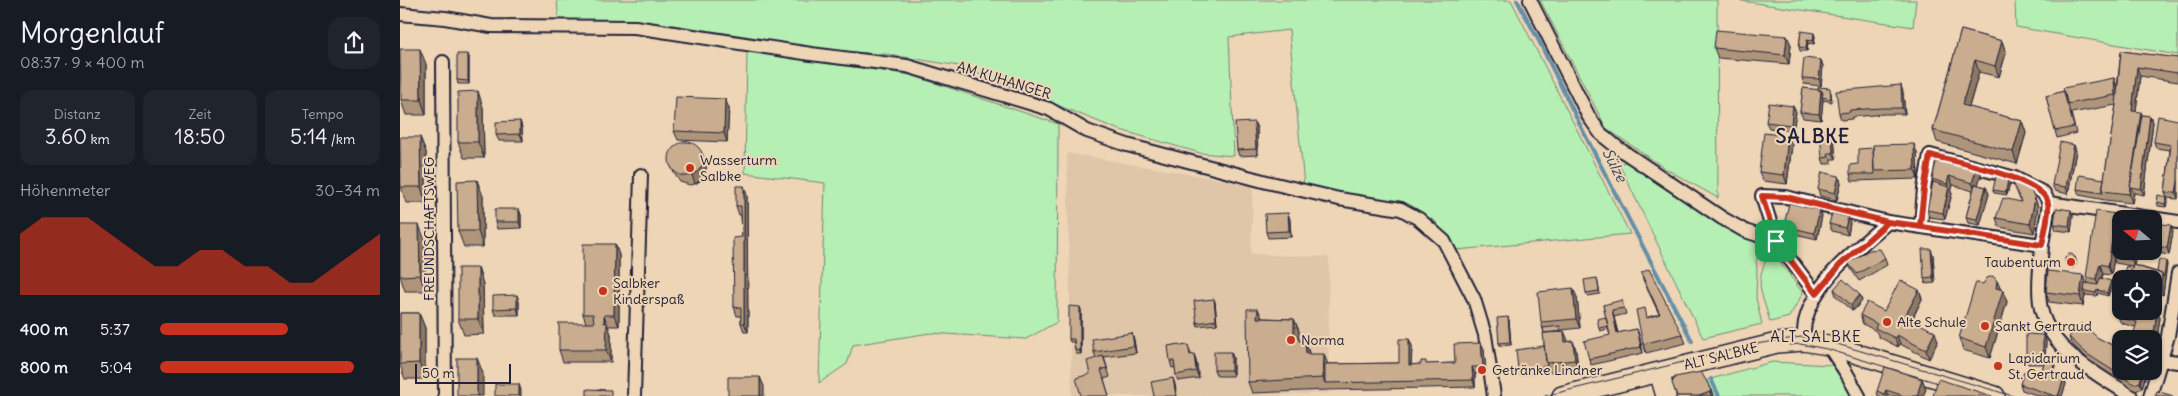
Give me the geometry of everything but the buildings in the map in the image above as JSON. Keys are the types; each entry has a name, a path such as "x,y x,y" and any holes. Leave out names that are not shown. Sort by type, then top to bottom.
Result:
{"main road":[{"name":"ALT SALBKE","path":"1562,396 1757,347 1803,341 1828,345 1995,396"},
{"path":"1659,372 1666,396"}],"street":[{"path":"1530,0 1589,117 1600,134 1727,222 1745,231 1776,241"},
{"name":"AM KUHANGER","path":"400,14 445,18 491,26 635,27 811,54 907,66 1049,109 1087,131 1127,145 1338,199 1396,208 1419,219 1444,241 1474,299 1485,335 1494,396"},
{"name":"FREUNDSCHAFTSWEG","path":"443,62 445,396"},
{"path":"1920,226 1930,155 2015,178 2044,194 2048,203 2042,245 2039,298 2046,324 2070,355 2131,396"},
{"path":"634,396 641,175"},
{"path":"1816,294 1776,241 1762,196 1786,197 1888,222 2042,245"},
{"path":"2048,203 2178,222"},
{"path":"1803,341 1806,320 1816,294 1840,265 1888,222"},
{"path":"2178,273 2168,336 2162,360 2178,362"},
{"path":"1828,345 1848,374 1859,396"},
{"path":"2150,396 2155,380"}],"shaded area":[{"path":"1067,153 1253,185 1251,254 1329,257 1328,393 1249,396 1072,396"}],"green space":[{"path":"557,0 1511,0 1630,234 1456,250 1435,221 1417,212 1304,185 1289,30 1229,37 1234,156 1200,153 1117,129 959,66 886,54 810,50 559,24"},
{"path":"1540,0 1717,0 1718,198 1666,169 1606,128"},
{"path":"1736,0 1916,0 1913,27"},
{"path":"2015,0 2178,0 2178,55 2016,27"},
{"path":"747,52 911,75 1058,124 1057,322 1026,339 930,333 853,345 847,364 819,383 825,183 745,173"},
{"path":"1631,160 1733,230 1762,246 1756,261 1756,298 1762,324 1703,338 1619,164"},
{"path":"1771,255 1779,261 1803,293 1789,317 1770,322 1760,282 1763,266 1768,256"},
{"path":"1772,362 1831,365 1841,375 1852,396 1715,396 1707,380"}],"waterway":[{"name":"Sülze","path":"1517,0 1692,341"},
{"name":"Sülze","path":"1711,379 1719,396"}],"tram line":[{"path":"1545,396 1756,344 1801,337 1827,341 2013,396"},
{"path":"1790,345 1800,344 1827,349 1951,387"}],"place":[{"name":"Wasserturm Salbke","path":"690,168"},
{"name":"Taubenturm","path":"2071,262"},
{"name":"Salbker Kinderspaß","path":"603,291"},
{"name":"Alte Schule","path":"1887,322"},
{"name":"Sankt Gertraud","path":"1985,326"},
{"name":"Norma","path":"1291,340"},
{"name":"Lapidarium St. Gertraud","path":"1998,366"},
{"name":"Getränke Lindner","path":"1482,370"}],"district":[{"name":"SALBKE","path":"1813,136"},
{"name":"ALT SALBKE","path":"1816,336"}],"route":[{"path":"1776,241 1762,196 1786,197 1842,209 1888,222 1920,226 1930,155 2015,178 2044,194 2048,203 2042,245 1888,222 1840,265 1816,294 1776,241"}]}
